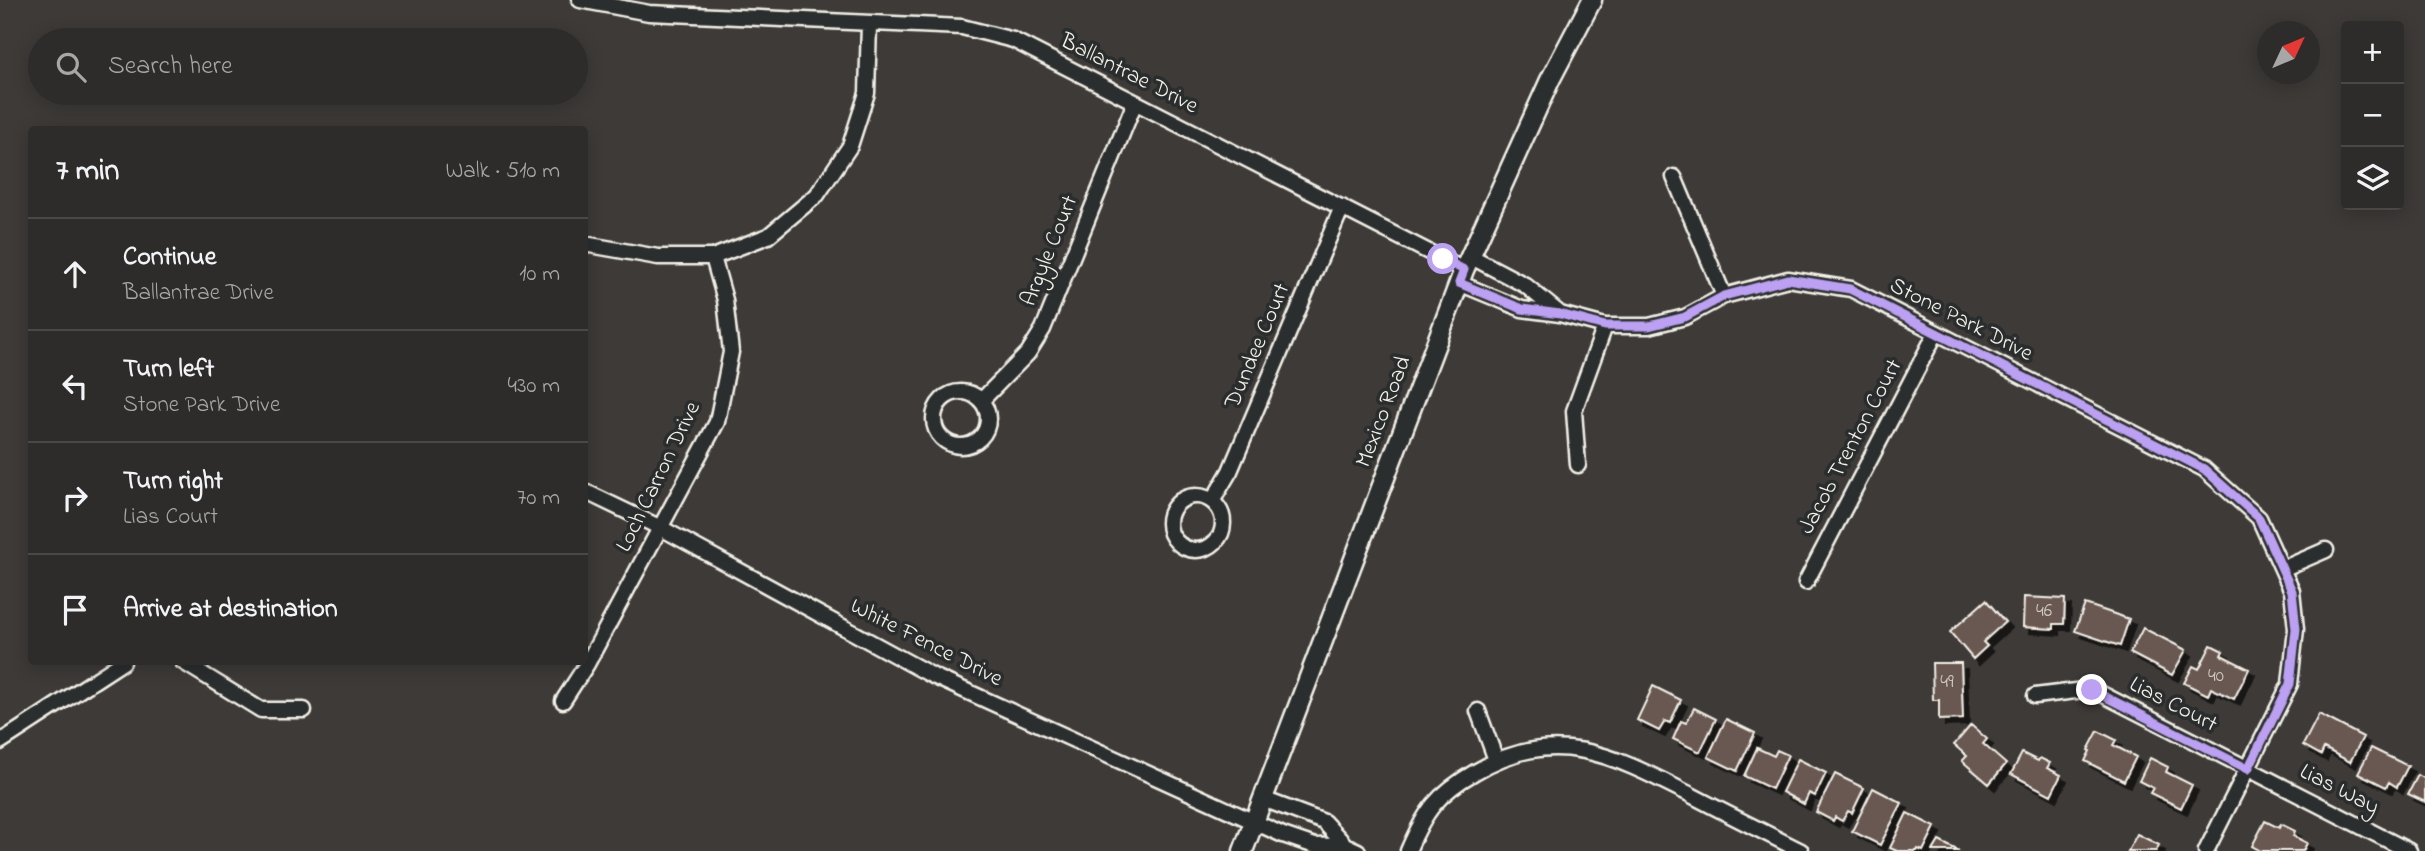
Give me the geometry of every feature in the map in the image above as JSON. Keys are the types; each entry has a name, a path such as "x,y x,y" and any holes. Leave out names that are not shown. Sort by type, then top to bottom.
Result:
{"street":[{"name":"Ballantrae Drive","path":"580,0 869,24 962,27 1013,40 1464,270"},
{"name":"Mexico Road","path":"1243,851 1464,270 1550,80 1592,0"},
{"path":"588,245 658,257 713,257 768,236 817,195 850,146 867,93 869,24"},
{"name":"Argyle Court","path":"981,401 1028,353 1043,329 1135,102"},
{"path":"1674,177 1724,296"},
{"name":"Dundee Court","path":"1213,500 1230,471 1342,207"},
{"name":"Loch Carron Drive","path":"588,662 717,422 731,352 725,300 713,257"},
{"name":"Stone Park Drive","path":"1464,270 1525,285 1560,314"},
{"name":"Stone Park Drive","path":"1464,270 1522,309 1560,314 1605,326 1649,326 1685,317 1724,296 1788,279 1850,289 2204,469 2259,518 2292,591 2296,629 2290,684 2206,851"},
{"path":"1578,465 1574,411 1605,326"},
{"name":"Jacob Trenton Court","path":"1806,582 1937,333"},
{"name":"White Fence Drive","path":"588,493 661,528 933,676 1283,835 1314,846 1352,848"},
{"path":"2282,569 2326,550"},
{"path":"0,742 118,665"},
{"path":"188,665 261,710 304,710"},
{"name":"Loch Carron Drive","path":"564,701 586,665"},
{"name":"Lias Court","path":"2035,696 2092,690 2248,769"},
{"path":"1478,710 1496,760"},
{"path":"1408,851 1422,818 1460,781 1496,760 1526,749 1538,748 1594,752 1627,763 1801,851"},
{"name":"Lias Way","path":"2248,769 2409,851"},
{"path":"1263,799 1324,822 1352,848"}],"building":[{"path":"2024,597 2065,599 2064,624 2054,624 2054,629 2023,627"},
{"path":"1986,600 2005,622 1983,642 1987,646 1973,659 1950,632"},
{"path":"2085,604 2129,619 2120,646 2075,631"},
{"path":"2143,628 2186,650 2172,675 2130,653"},
{"path":"2211,645 2223,651 2221,655 2249,669 2234,699 2211,688 2208,695 2184,683 2193,666 2199,669"},
{"path":"1932,663 1961,663 1963,719 1939,720 1939,700 1933,700"},
{"path":"1653,686 1681,700 1670,723 1665,721 1659,731 1637,720"},
{"path":"1694,708 1716,719 1700,752 1673,739 1681,721 1686,723"},
{"path":"2319,714 2363,737 2350,762 2324,748 2321,755 2303,745"},
{"path":"1726,719 1755,733 1737,771 1708,757"},
{"path":"1971,725 1987,739 1983,744 2006,764 1989,784 1962,761 1967,756 1954,745"},
{"path":"2098,731 2116,740 2113,745 2136,757 2124,781 2085,761"},
{"path":"1757,748 1774,756 1777,750 1788,755 1772,789 1744,776"},
{"path":"2371,748 2408,766 2397,787 2389,782 2386,787 2358,773"},
{"path":"2022,753 2038,761 2040,758 2050,763 2047,768 2061,775 2051,795 2011,774"},
{"path":"2150,758 2168,767 2166,772 2192,785 2181,808 2150,793 2153,788 2139,781"},
{"path":"1798,759 1826,773 1815,796 1809,793 1804,804 1782,792"},
{"path":"1835,774 1864,788 1852,813 1848,811 1842,821 1835,817 1833,821 1816,812"},
{"path":"2418,775 2425,779 2425,802 2408,794"},
{"path":"1873,788 1902,803 1880,845 1852,831"},
{"path":"1907,813 1935,827 1923,851 1897,851 1890,848"},
{"path":"2265,821 2279,828 2281,824 2295,831 2293,836 2307,843 2303,851 2261,851 2252,846"},
{"path":"2137,834 2159,845 2156,851 2128,851"},
{"path":"1939,841 1959,851 1933,851"}],"route":[{"path":"1443,259 1464,270 1459,283 1522,309 1560,314 1605,326 1649,326 1685,317 1724,296 1788,279 1850,289 2204,469 2259,518 2292,591 2296,629 2290,684 2248,769 2092,690"}]}
